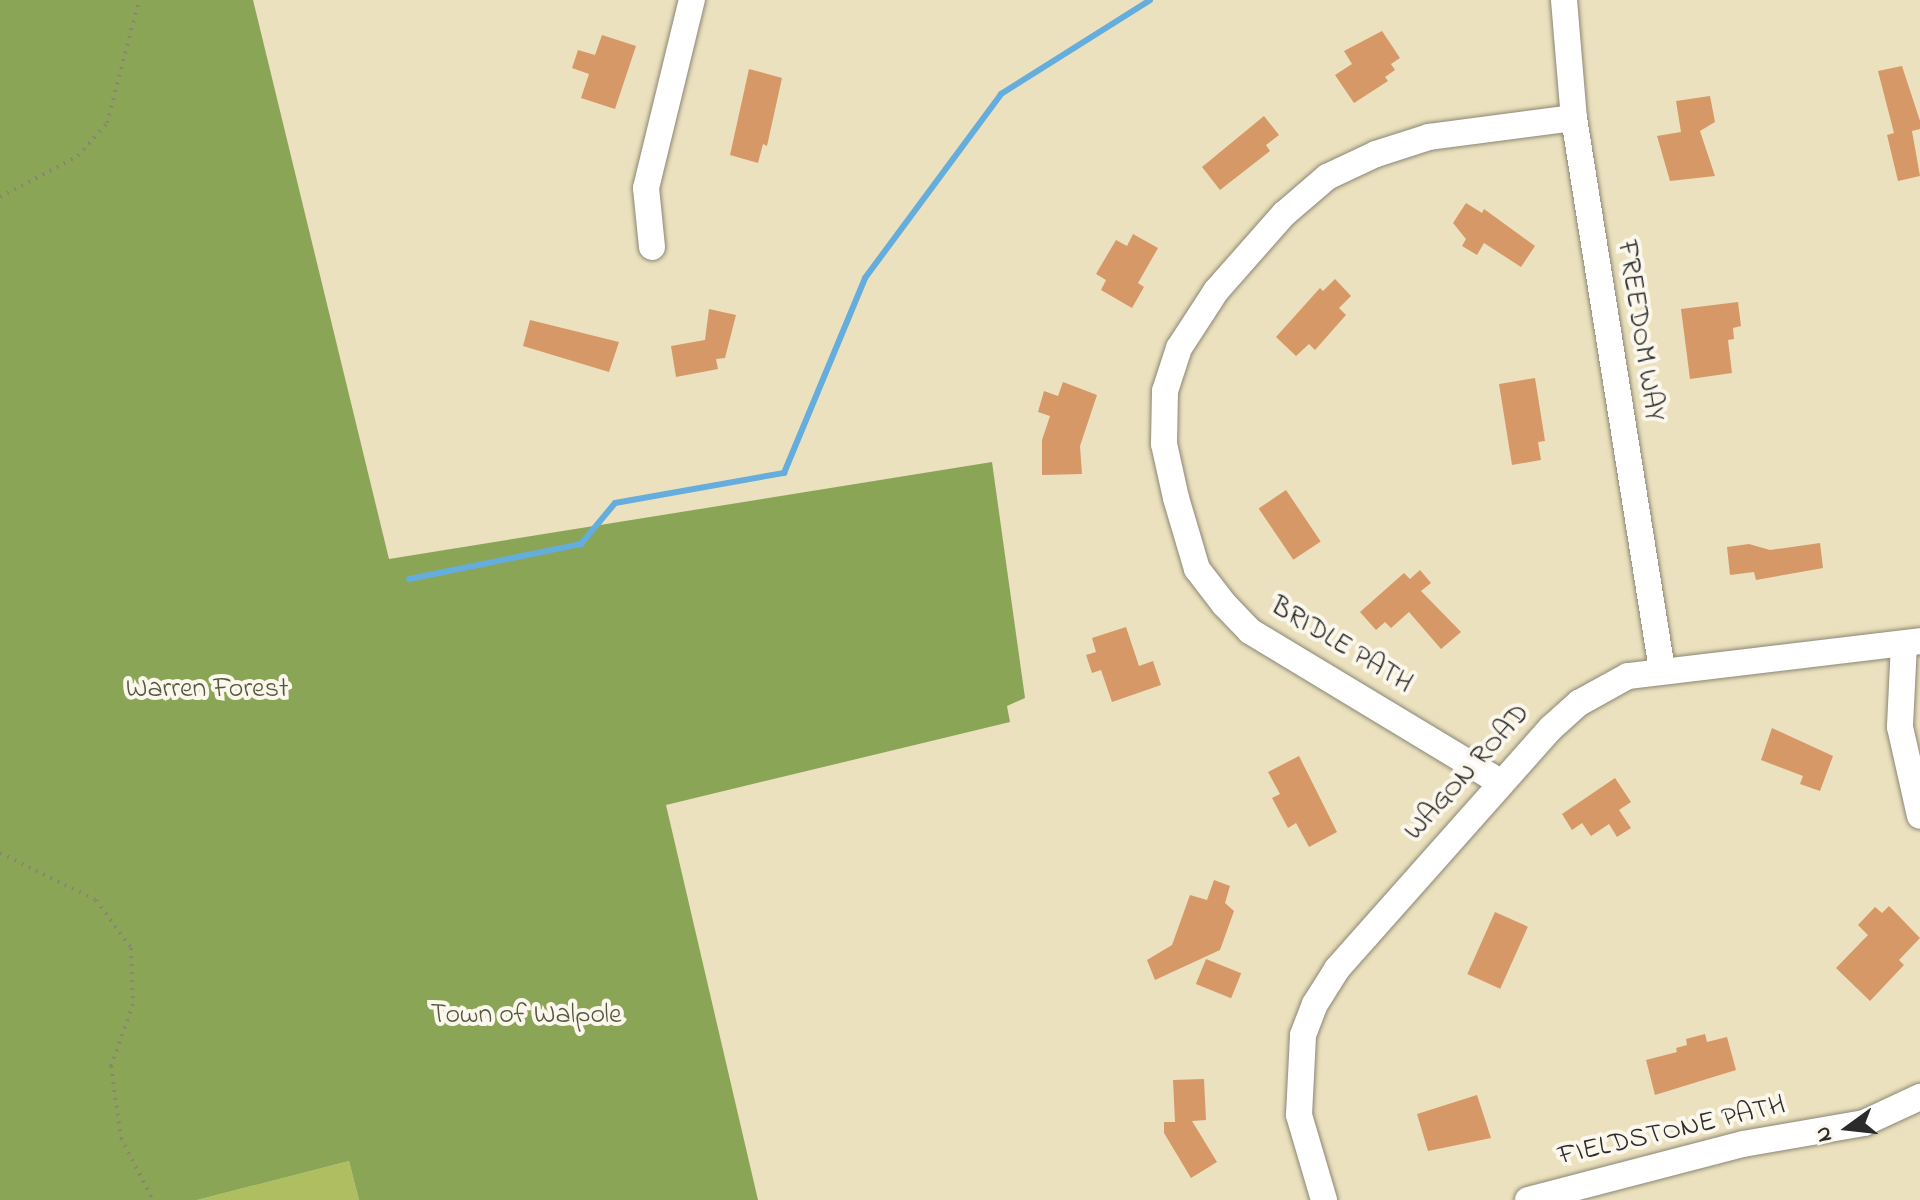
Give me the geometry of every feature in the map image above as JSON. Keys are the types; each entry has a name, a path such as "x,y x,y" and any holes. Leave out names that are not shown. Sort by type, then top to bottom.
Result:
{"street":[{"path":"652,247 646,188 692,0"},
{"name":"FREEDOM WAY","path":"1564,0 1574,118 1662,670"},
{"name":"BRIDLE PATH","path":"1500,782 1250,631 1224,604 1197,569 1176,498 1164,444 1165,391 1179,348 1216,291 1284,214 1327,177 1376,154 1429,137 1574,118"},
{"path":"1912,643 1900,727 1920,816"},
{"name":"WAGON ROAD","path":"1324,1200 1299,1115 1303,1035 1315,1004 1337,969 1500,782 1579,703 1622,679 1662,670 1912,643"},
{"name":"FIELDSTONE PATH","path":"1528,1200 1743,1144 1864,1123 1920,1097"}],"path":[{"path":"0,197 78,156 107,123 139,0"},
{"path":"0,853 96,900 131,948 133,1004 111,1066 121,1138 153,1200"}],"green space":[{"path":"0,0 253,0 389,559 992,462 1025,698 1007,706 1010,722 666,805 758,1200 359,1200 349,1161 197,1200 0,1200"},
{"path":"349,1161 359,1200 197,1200"}],"building":[{"path":"1382,31 1400,58 1391,64 1395,70 1385,77 1388,81 1354,103 1335,75 1352,64 1344,51"},
{"path":"602,35 636,46 615,109 581,98 589,74 572,68 578,50 595,55"},
{"path":"1902,66 1920,121 1920,129 1912,131 1920,176 1898,181 1887,135 1894,133 1878,71"},
{"path":"749,69 782,78 767,146 763,144 758,163 730,155"},
{"path":"1710,96 1715,122 1700,131 1715,176 1670,181 1657,136 1681,132 1676,101"},
{"path":"1264,116 1279,135 1266,145 1270,151 1220,190 1202,167"},
{"path":"1466,203 1482,213 1484,209 1535,246 1521,267 1484,243 1477,255 1462,246 1466,239 1453,223"},
{"path":"1133,234 1158,248 1138,283 1144,287 1132,308 1101,290 1106,280 1096,274 1116,240 1127,246"},
{"path":"1335,279 1351,296 1339,308 1346,315 1315,350 1309,344 1296,356 1276,337 1320,288 1323,291"},
{"path":"1738,302 1741,326 1733,328 1734,339 1728,340 1732,373 1690,379 1681,309"},
{"path":"709,309 736,315 725,358 716,359 718,369 676,377 671,346 705,340"},
{"path":"530,320 619,342 609,372 523,346"},
{"path":"1535,378 1545,441 1538,442 1541,460 1512,465 1499,384"},
{"path":"1063,382 1097,395 1080,446 1082,474 1042,475 1042,440 1050,416 1038,412 1044,391 1058,396"},
{"path":"1286,490 1321,541 1293,560 1259,508"},
{"path":"1820,543 1823,568 1756,580 1754,572 1730,575 1727,547 1749,544 1770,550"},
{"path":"1420,570 1431,583 1421,591 1461,632 1441,649 1409,612 1391,628 1385,622 1376,630 1360,612 1404,573 1410,579"},
{"path":"1126,627 1139,666 1153,661 1161,685 1112,702 1101,670 1092,673 1086,655 1096,652 1092,638"},
{"path":"1772,728 1833,756 1820,791 1800,784 1803,776 1761,760"},
{"path":"1299,756 1337,832 1309,847 1296,823 1288,828 1272,798 1280,794 1268,772"},
{"path":"1615,778 1631,802 1619,810 1631,828 1617,837 1609,824 1591,836 1582,823 1572,830 1562,814"},
{"path":"1214,880 1230,886 1225,903 1234,911 1220,950 1155,980 1147,960 1172,945 1190,895 1207,900"},
{"path":"1889,906 1920,938 1899,960 1904,965 1870,1001 1836,968 1868,935 1858,925 1875,907 1882,913"},
{"path":"1495,912 1528,927 1500,989 1467,974"},
{"path":"1206,959 1241,973 1231,998 1196,984"},
{"path":"1705,1034 1707,1042 1727,1037 1736,1070 1655,1095 1646,1060 1677,1052 1676,1048 1687,1045 1686,1039"},
{"path":"1204,1079 1206,1120 1192,1121 1217,1162 1191,1178 1164,1133 1164,1122 1175,1122 1173,1080"},
{"path":"1477,1095 1491,1138 1428,1151 1417,1114"}],"waterway":[{"path":"409,579 581,544 615,503 784,473 865,278 1001,94 1150,0"}],"park label":[{"name":"Warren Forest","path":"207,690"},
{"name":"Town of Walpole","path":"526,1016"}]}
